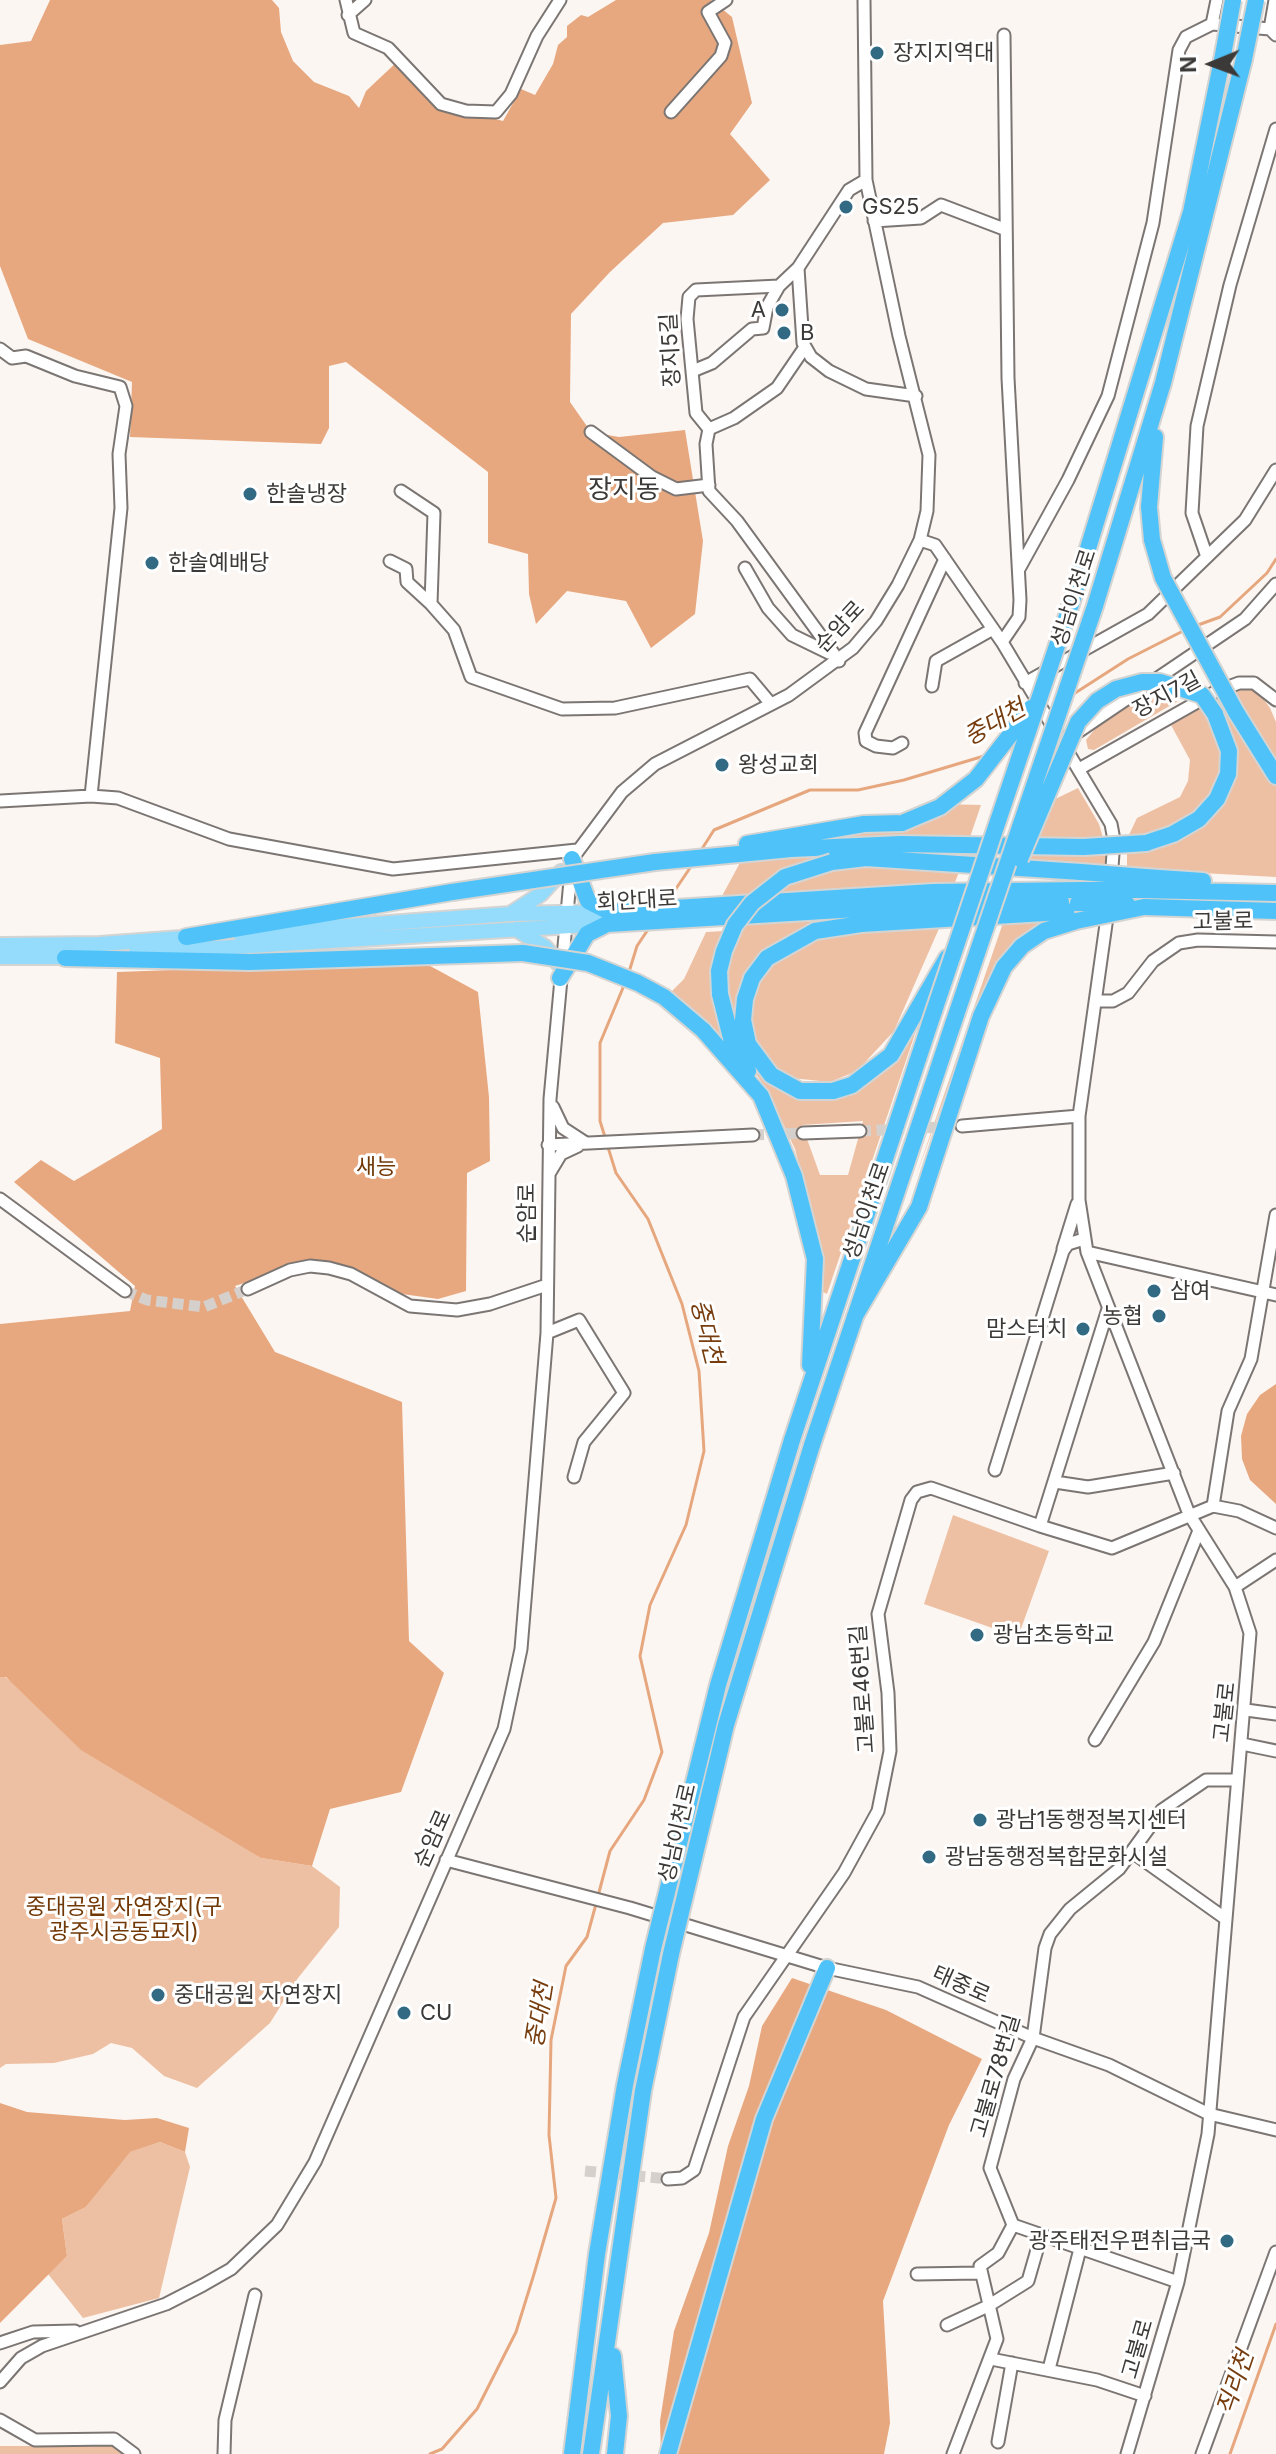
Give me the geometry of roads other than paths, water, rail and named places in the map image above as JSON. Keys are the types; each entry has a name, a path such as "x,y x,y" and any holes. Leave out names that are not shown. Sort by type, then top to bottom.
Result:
{"highway":[{"name":"성남이천로","path":"572,2454 597,2254 625,2085 653,1949 718,1685 922,1020 965,925 1137,394 1191,212 1233,0"},
{"name":"성남이천로","path":"591,2454 643,2091 671,1954 726,1725 812,1445 1095,606 1163,383 1209,210 1256,0"},
{"path":"1163,383 1149,507 1152,540 1163,578 1214,677 1276,776"},
{"path":"790,842 901,844 1084,847 1146,843 1173,834 1199,819 1217,799 1228,774 1229,751 1215,714 1202,695 1160,682 1142,682 1116,689 1097,701 1078,722 973,967"},
{"path":"186,937 452,892 902,823 940,807 976,779 1039,697"},
{"path":"574,855 588,901 608,918"},
{"path":"808,1395 815,1259 794,1176 761,1096 731,1038 720,994 719,971 735,925 752,903 785,877 832,862 866,858 1079,899"},
{"path":"922,1020 872,1073 852,1085 813,1092 784,1085 771,1075 748,1044 743,1020 752,978 767,958 815,931 1144,891 1276,886"},
{"path":"560,971 587,934 608,918 727,912 933,892 1079,899 1144,891 1276,893"},
{"path":"1144,891 1276,911"},
{"path":"855,1316 919,1207 981,1016 1004,967 1022,946 1044,931 1079,899"},
{"path":"65,958 235,962 523,953 588,963 664,997 703,1030 761,1096"},
{"path":"668,2454 764,2119 827,1968"},
{"path":"615,2454 619,2416 612,2374 618,2265"}],"main road":[{"path":"510,914 541,894 574,855"},
{"name":"회안대로","path":"0,945 100,944 510,914 564,921"},
{"name":"회안대로","path":"0,957 65,958 516,929 608,918"},
{"path":"516,929 545,947 560,971"}],"street":[{"path":"346,0 354,33 388,48 441,104 466,111 496,112 511,94 537,36 560,0"},
{"path":"348,15 365,0"},
{"path":"671,112 721,56 725,43 708,12 726,0"},
{"name":"순암로","path":"0,2382 21,2358 42,2346 166,2304 203,2285 231,2269 277,2225 315,2162 504,1729 521,1649 547,1333 546,1181 550,1099 564,921 574,855 622,792 655,764 771,704 839,661 881,613 920,540 931,473 866,180 864,0"},
{"path":"1212,24 1217,0"},
{"path":"1019,569 1068,480 1108,396 1153,223 1179,50 1186,37 1212,24 1273,32 1275,0"},
{"path":"1002,642 1019,617 1004,229 1004,35"},
{"path":"1207,557 1192,513 1197,426 1230,285 1276,129"},
{"path":"695,370 712,363 752,329 763,328 767,307 779,286 798,268 849,190 866,180"},
{"path":"874,221 921,218 941,205 1004,229"},
{"path":"798,268 799,312 805,347 829,371 866,389 916,396"},
{"name":"장지5길","path":"709,485 706,444 709,429 696,413 691,387 695,370 687,319 689,297 696,290 779,286"},
{"path":"709,429 734,418 777,388 805,347"},
{"path":"0,349 12,358 26,356 75,376 120,387 126,406 119,454 121,508 91,796"},
{"path":"591,432 652,477 676,489 709,485 709,491 737,521 839,661"},
{"path":"1025,683 1148,614 1245,520 1276,470"},
{"path":"401,491 434,513 431,604"},
{"path":"920,540 935,545 945,559 1002,642 1079,769"},
{"path":"902,743 893,748 876,746 866,741 865,733 945,559"},
{"path":"390,561 406,569 407,582 454,630 471,677 562,709 615,708 750,679 771,704"},
{"path":"745,568 768,608 792,635 820,647 839,661"},
{"path":"1059,740 1245,619 1276,585"},
{"path":"932,686 936,661 993,629"},
{"name":"장지7길","path":"1079,769 1201,699 1239,683 1254,683 1276,700"},
{"name":"고불로","path":"1079,769 1111,824 1114,858 1079,1116 1079,1200 1084,1239 1189,1514 1198,1533 1235,1587 1250,1633 1246,1710 1237,1780 1209,2114 1197,2196 1178,2282 1127,2454"},
{"path":"0,801 91,796 118,798 229,839 393,869 574,855"},
{"name":"고불로","path":"1097,1001 1113,1001 1128,993 1153,961 1179,943 1198,940 1276,942"},
{"path":"550,1099 563,1128 586,1143"},
{"path":"962,1126 1079,1116"},
{"path":"803,1133 860,1131"},
{"path":"548,1145 753,1135"},
{"path":"546,1181 561,1154 586,1143"},
{"path":"0,1199 125,1291"},
{"path":"995,1470 1079,1200"},
{"path":"1213,1506 1228,1411 1251,1359 1276,1215"},
{"path":"1063,1251 1068,1244 1084,1239"},
{"path":"1087,1252 1181,1276 1276,1295"},
{"path":"248,1289 290,1270 320,1267 351,1274 410,1306 457,1310 490,1304 547,1285"},
{"path":"1108,1308 1040,1526 1112,1548 1177,1524 1189,1514 1213,1506 1239,1511 1276,1528"},
{"path":"547,1333 579,1320 624,1393 584,1442 574,1477"},
{"path":"1055,1482 1088,1487 1174,1473"},
{"name":"고불로46번길","path":"668,2179 682,2178 694,2170 744,2017 857,1852 883,1795 890,1751 889,1710 878,1614 911,1500 917,1492 931,1488 1040,1526"},
{"path":"1095,1740 1154,1642 1198,1533"},
{"path":"1235,1587 1276,1560"},
{"path":"1246,1710 1276,1714"},
{"path":"1242,1744 1276,1751"},
{"name":"고불로78번길","path":"1013,2225 990,2168 1014,2079 1033,2038 1045,1948 1050,1934 1070,1909 1106,1883 1162,1810 1186,1790 1206,1780 1237,1780"},
{"path":"1132,1852 1226,1919"},
{"name":"태중로","path":"446,1860 619,1906 827,1968 918,1987 1033,2038 1109,2065 1209,2114 1276,2130"},
{"path":"953,2454 997,2339 979,2273 980,2266 998,2253 1013,2225 1178,2282"},
{"path":"947,2325 988,2306 1028,2281 1041,2236"},
{"path":"1049,2369 1080,2249"},
{"path":"1202,2454 1276,2252"},
{"path":"917,2274 979,2273"},
{"path":"224,2454 225,2420 255,2295"},
{"path":"0,2342 33,2332 87,2331"},
{"path":"991,2359 1097,2380 1145,2396"},
{"path":"998,2442 1012,2363"},
{"path":"0,2420 35,2440 114,2439 134,2454"}],"waterway":[{"name":"중대천","path":"1198,625 1220,617 1267,573 1276,559"},
{"name":"중대천","path":"1072,695 1128,659 1183,631"},
{"name":"중대천","path":"700,852 714,830 810,790 858,790 984,756"},
{"name":"중대천","path":"667,902 692,865"},
{"name":"중대천","path":"629,972 637,946 649,928"},
{"name":"중대천","path":"605,1137 600,1121 600,1043 625,983"},
{"name":"중대천","path":"598,1896 610,1851 644,1800 662,1752 640,1656 650,1605 686,1525 704,1451 699,1371 682,1304 648,1219 616,1173 607,1144"},
{"name":"중대천","path":"430,2454 442,2449 477,2409 516,2332 534,2274 556,2198 549,2135 551,2040 566,1966 587,1937 596,1904"},
{"name":"직리천","path":"1230,2454 1276,2324"}],"tunnel":[{"path":"860,1131 962,1126"},
{"path":"753,1135 803,1133"},
{"path":"125,1291 147,1300 204,1307 248,1289"},
{"path":"585,2171 668,2179"}],"place":[{"name":"장지지역대","path":"877,53"},
{"name":"GS25","path":"846,207"},
{"name":"A","path":"782,310"},
{"name":"B","path":"784,333"},
{"name":"한솔냉장","path":"250,494"},
{"name":"한솔예배당","path":"152,563"},
{"name":"왕성교회","path":"722,765"},
{"name":"삼여","path":"1154,1291"},
{"name":"농협","path":"1159,1316"},
{"name":"맘스터치","path":"1083,1329"},
{"name":"광남초등학교","path":"977,1635"},
{"name":"광남1동행정복지센터","path":"980,1820"},
{"name":"광남동행정복합문화시설","path":"929,1857"},
{"name":"중대공원 자연장지","path":"158,1995"},
{"name":"CU","path":"404,2013"},
{"name":"광주태전우편취급국","path":"1227,2241"}],"district":[{"name":"장지동","path":"624,490"}],"park label":[{"name":"새능","path":"376,1167"},
{"name":"중대공원 자연장지(구 광주시공동묘지)","path":"124,1920"}]}
